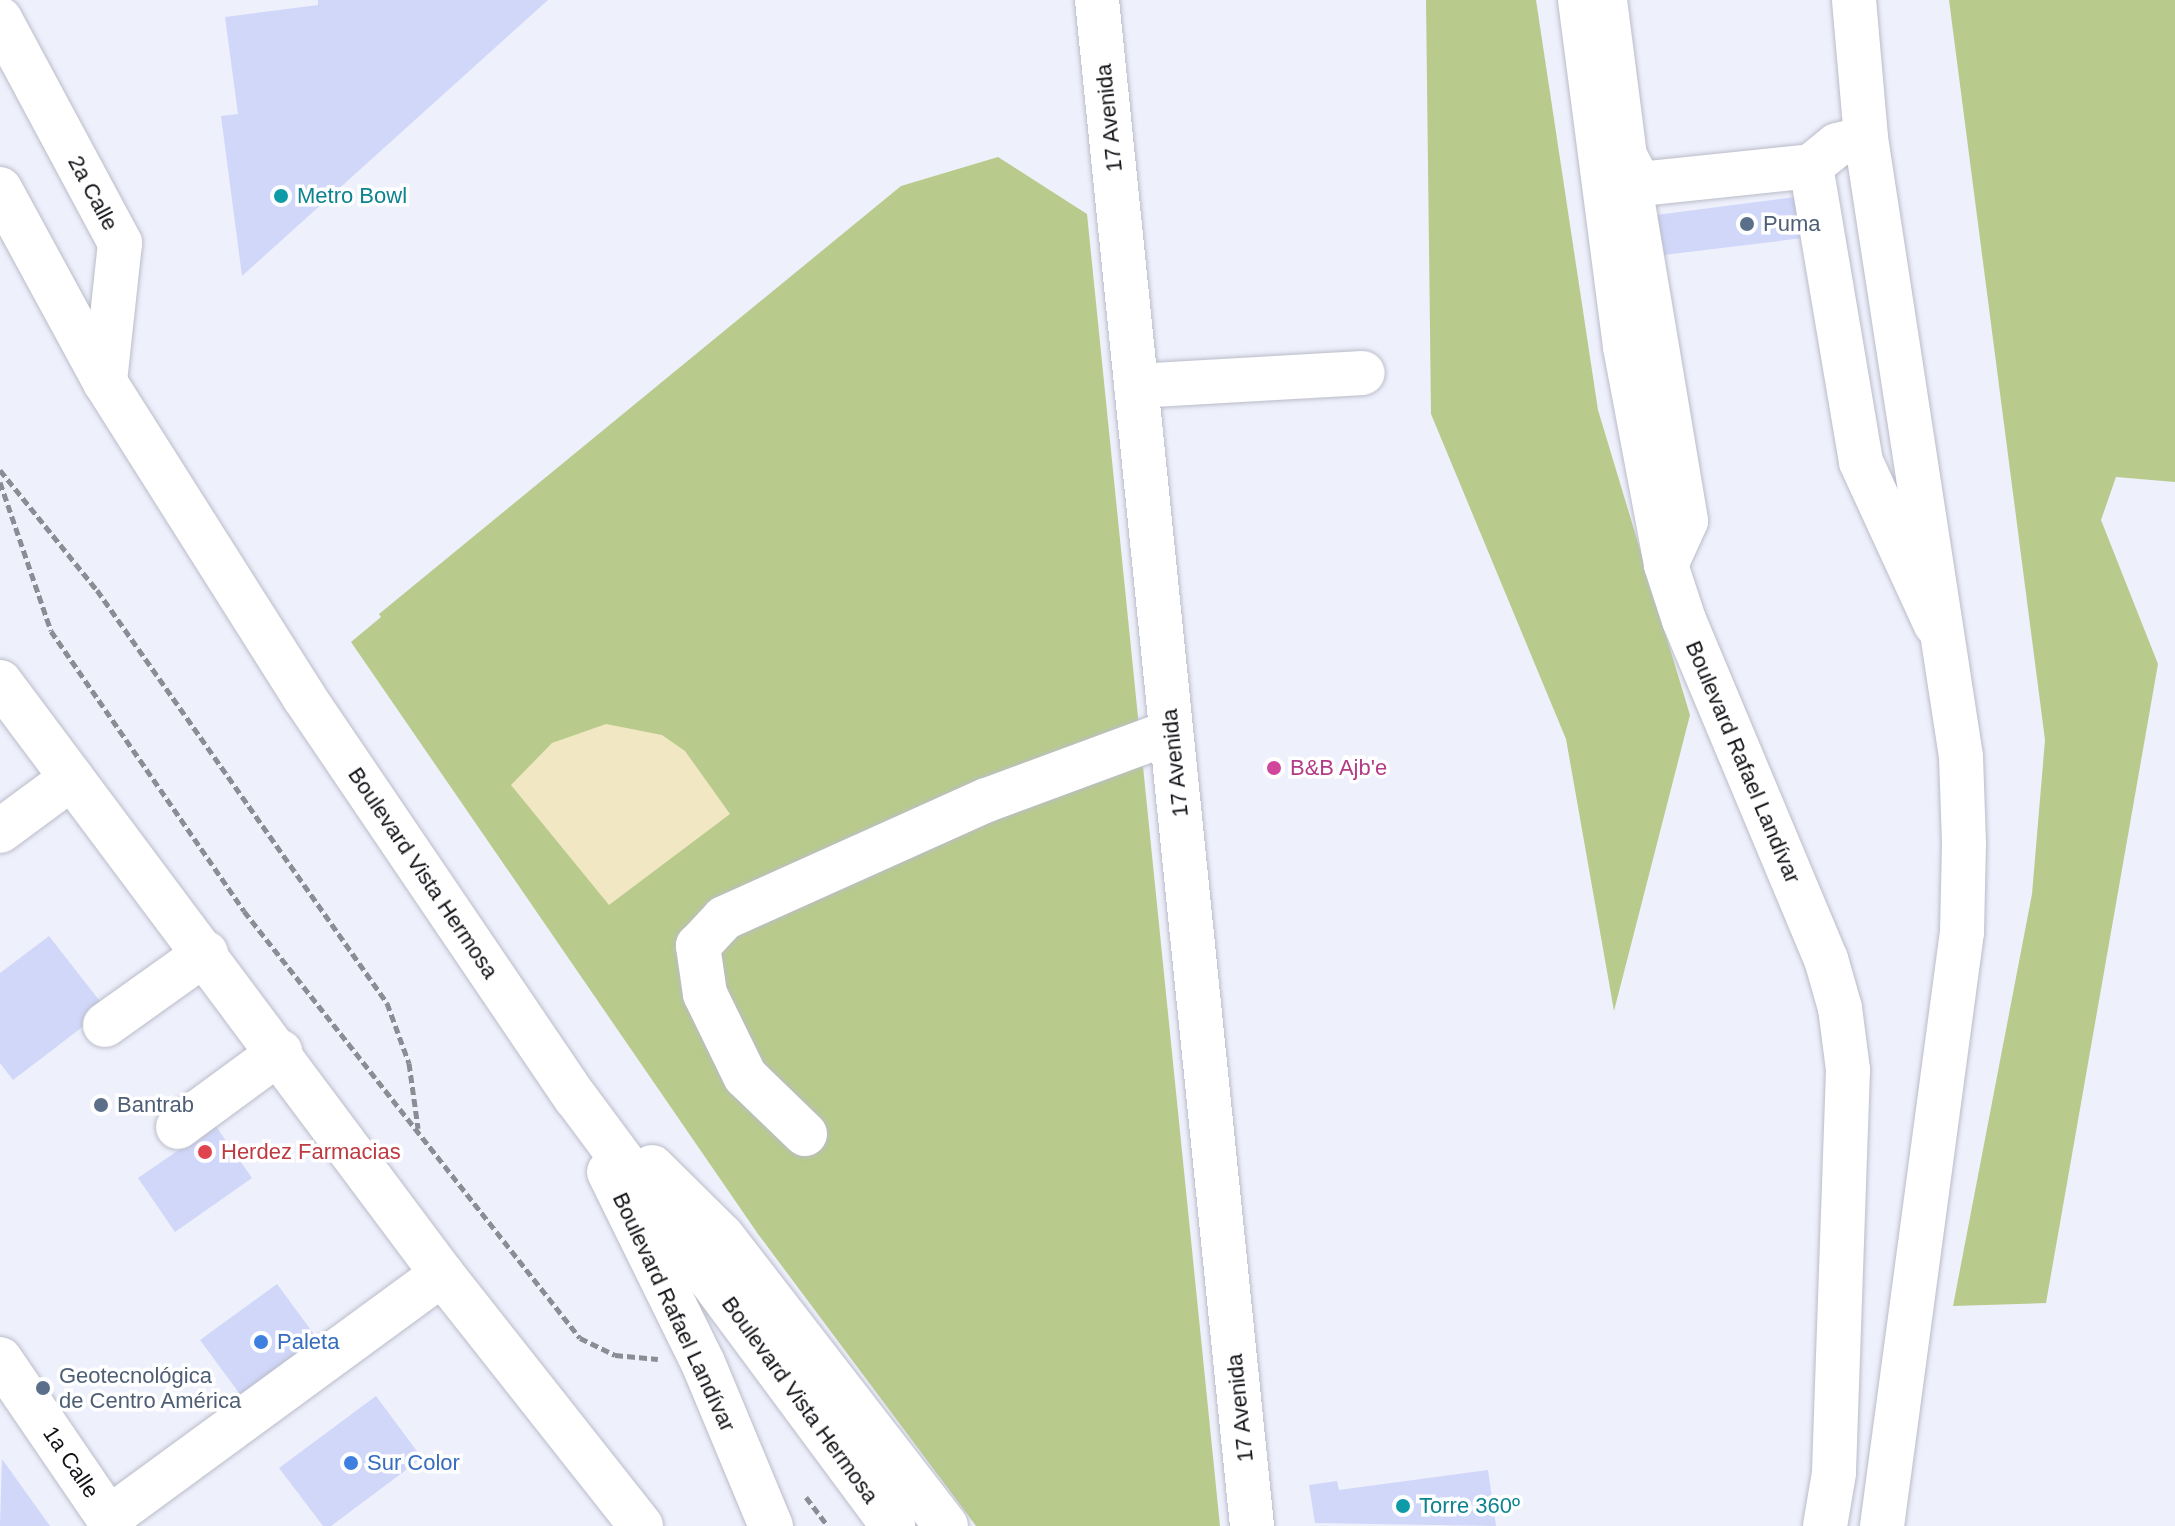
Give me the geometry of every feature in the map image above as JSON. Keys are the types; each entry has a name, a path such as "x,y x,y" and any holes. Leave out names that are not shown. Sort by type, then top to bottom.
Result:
{"main road":[{"name":"17 Avenida","path":"1097,0 1252,1526"},
{"name":"Boulevard Rafael Landívar","path":"1580,0 1625,347 1666,565 1684,620 1826,959 1840,1008 1848,1085 1834,1473 1825,1526"},
{"path":"1605,0 1625,156 1686,521 1666,565"},
{"path":"1854,0 1866,138 1961,757 1962,932 1917,1248 1894,1464 1882,1526"},
{"name":"2a Calle","path":"0,19 120,243 105,382"},
{"path":"1625,156 1640,184 1811,166 1837,145 1866,138"},
{"path":"1811,166 1861,462 1942,638"},
{"name":"Boulevard Vista Hermosa","path":"0,189 105,382 304,697 576,1098 893,1526"},
{"path":"1136,386 1363,373"},
{"path":"0,682 280,1052 442,1274 641,1524"},
{"path":"805,1134 745,1076 719,1029 705,994 698,946 715,927 724,918 987,800 1171,732"},
{"path":"0,831 72,778"},
{"path":"105,1025 206,953"},
{"path":"178,1127 280,1052"},
{"path":"576,1098 722,1236 946,1526"},
{"name":"Boulevard Rafael Landívar","path":"576,1098 628,1218 703,1363 771,1526"},
{"path":"112,1522 442,1274"},
{"name":"1a Calle","path":"7,1384 112,1522"},
{"path":"1894,1464 1904,1526"}],"path":[{"path":"0,470 97,590 387,1003 409,1063 418,1129"},
{"path":"0,482 51,631 244,911 580,1338 615,1355 703,1363"},
{"path":"803,1494 828,1526"}],"green space":[{"path":"1426,0 1536,0 1598,410 1690,715 1614,1011 1566,739 1431,414"},
{"path":"1949,0 2175,0 2175,482 2116,477 2101,520 2158,664 2046,1303 1953,1306 2032,894 2045,740"},
{"path":"998,157 1087,214 1220,1526 976,1526 758,1234 351,642 381,617 379,614 901,186"}],"sand":[{"path":"606,724 662,735 685,751 730,814 609,905 511,785 552,743"}],"building":[{"name":"Metro Bowl","path":"318,0 548,0 242,276 221,116 238,114 225,17 318,5"},
{"name":"Puma","path":"1834,192 1837,234 1663,255 1656,215"},
{"path":"49,936 106,1009 13,1080 0,1063 0,973"},
{"name":"Herdez Farmacias","path":"215,1125 252,1178 175,1232 138,1178"},
{"name":"Paleta","path":"277,1284 322,1345 245,1401 200,1340"},
{"name":"Sur Color","path":"376,1396 422,1458 331,1526 323,1526 279,1468"},
{"path":"2,1459 50,1526 0,1526"},
{"name":"Torre 360º","path":"1488,1470 1496,1526 1315,1523 1309,1485 1337,1481 1339,1490"}],"place":[{"name":"Metro Bowl","path":"281,196"},
{"name":"Puma","path":"1747,224"},
{"name":"B&B Ajb'e","path":"1274,768"},
{"name":"Bantrab","path":"101,1105"},
{"name":"Herdez Farmacias","path":"205,1152"},
{"name":"Paleta","path":"261,1342"},
{"name":"Geotecnológica de Centro América","path":"43,1388"},
{"name":"Sur Color","path":"351,1463"},
{"name":"Torre 360º","path":"1403,1506"}]}
